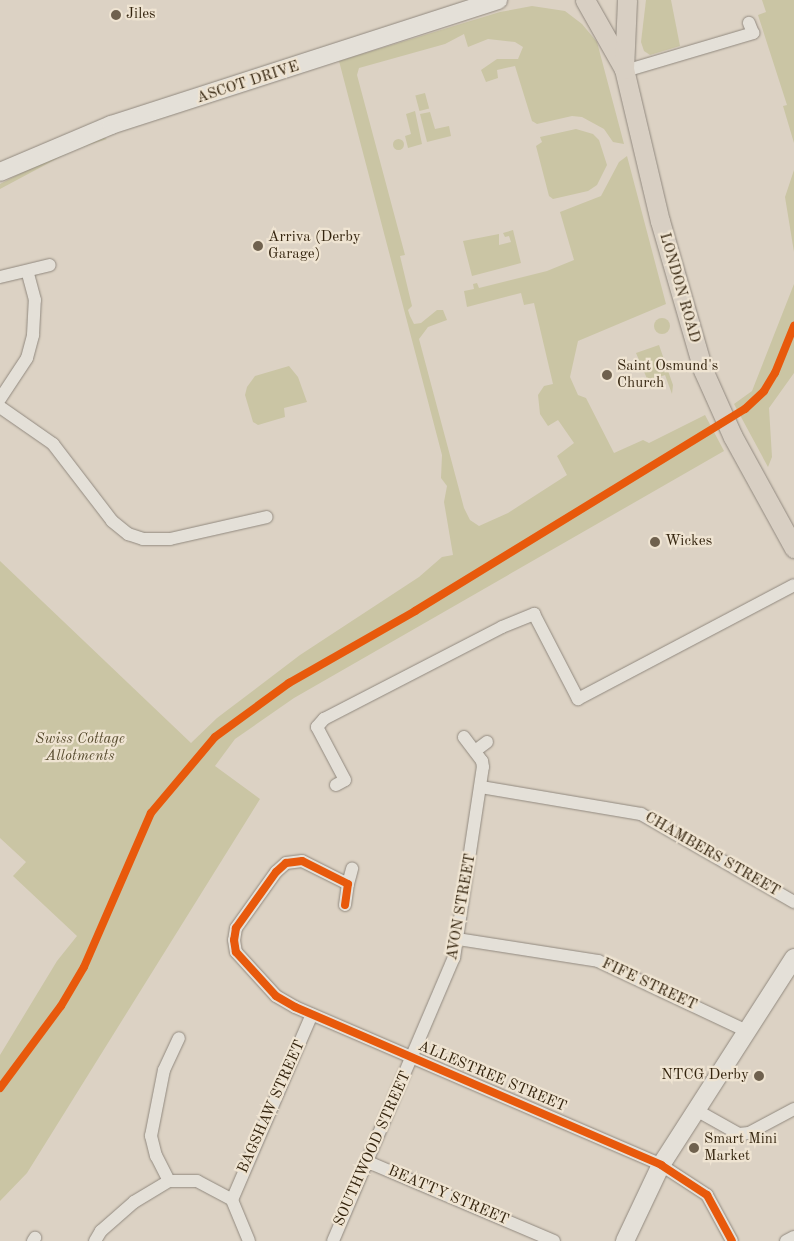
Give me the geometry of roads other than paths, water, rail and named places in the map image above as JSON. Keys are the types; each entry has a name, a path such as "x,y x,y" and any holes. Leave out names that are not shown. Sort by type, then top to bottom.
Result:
{"main road":[{"name":"LONDON ROAD","path":"584,0 625,70"},
{"name":"LONDON ROAD","path":"627,0 625,70 682,304 716,403 794,548"}],"street":[{"name":"ASCOT DRIVE","path":"0,172 113,124 498,0"},
{"path":"625,70 753,33 749,23"},
{"path":"0,277 50,265"},
{"path":"0,399 27,358 33,335 35,300 27,271"},
{"path":"0,407 53,444 112,521 128,534 151,539 170,539 267,517"},
{"path":"336,785 344,780 317,727 324,719 502,627 534,614 578,699 794,585"},
{"name":"AVON STREET","path":"412,1057 451,969 458,939 481,787 482,761 464,737"},
{"path":"475,751 487,742"},
{"name":"CHAMBERS STREET","path":"481,787 641,814 794,902"},
{"name":"ALLESTREE STREET","path":"348,884 302,861 286,863 276,872 234,934 236,952 276,996 312,1014 661,1165 707,1195 732,1241"},
{"path":"345,905 352,870"},
{"name":"FIFE STREET","path":"458,939 598,961 747,1031"},
{"path":"624,1241 661,1165 794,958"},
{"name":"BAGSHAW STREET","path":"232,1200 312,1014"},
{"path":"169,1180 156,1156 151,1136 164,1070 178,1038"},
{"name":"SOUTHWOOD STREET","path":"332,1241 368,1162 412,1057"},
{"path":"696,1110 740,1134 749,1133 794,1109"},
{"name":"BEATTY STREET","path":"368,1162 554,1241"},
{"path":"95,1241 101,1231 134,1202 169,1180 196,1181 232,1200 249,1241"},
{"path":"786,1241 794,1237"}],"place":[{"name":"Jiles","path":"116,15"},
{"name":"Arriva (Derby Garage)","path":"258,246"},
{"name":"Saint Osmund's Church","path":"607,375"},
{"name":"Wickes","path":"655,542"},
{"name":"NTCG Derby","path":"759,1076"},
{"name":"Smart Mini Market","path":"694,1148"}],"park label":[{"name":"Swiss Cottage Allotments","path":"80,748"}]}
